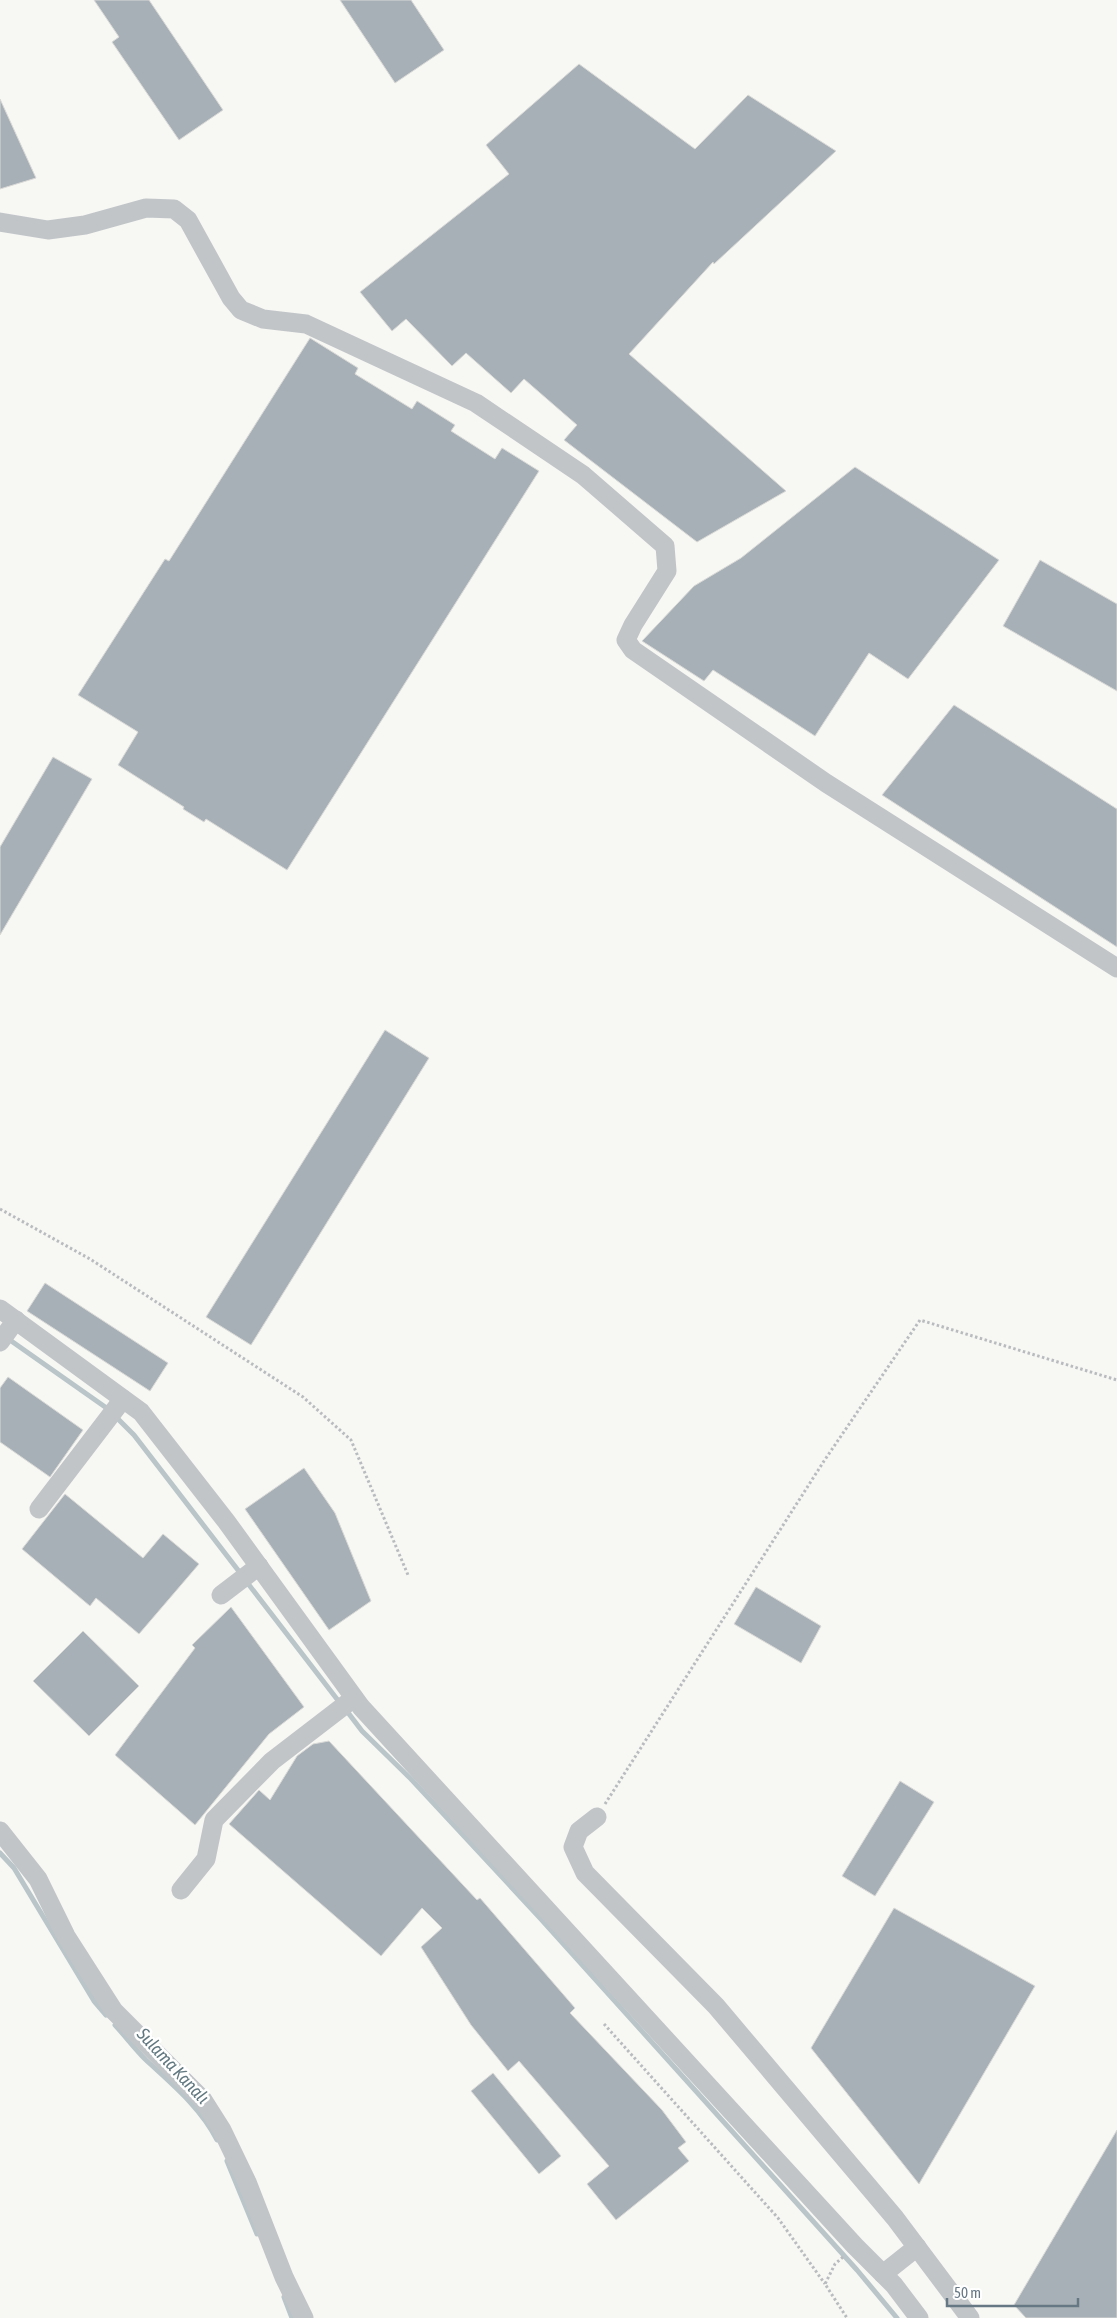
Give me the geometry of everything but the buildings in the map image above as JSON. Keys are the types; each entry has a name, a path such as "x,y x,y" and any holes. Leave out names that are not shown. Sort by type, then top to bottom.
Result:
{"street":[{"path":"0,222 48,230 85,225 146,208 174,209 188,220 231,298 240,310 263,319 306,324 476,403 493,414 583,475 665,546 667,571 633,625 626,640 633,650 826,783 1117,968"},
{"path":"0,1309 8,1330 120,1403 141,1412 226,1521 255,1569 347,1703 848,2239 894,2285 919,2318"},
{"path":"39,1509 120,1403"},
{"path":"227,1591 255,1569"},
{"path":"181,1890 206,1859 214,1820 272,1761 347,1703"},
{"path":"597,1817 579,1831 573,1847 585,1873 716,2006 917,2247 970,2318"},
{"path":"0,1831 38,1879 66,1936 114,2011 203,2100 222,2130 247,2182 284,2277 304,2318"},
{"path":"883,2274 917,2247"}],"path":[{"path":"0,1209 90,1259 303,1397 350,1440 408,1576"},
{"path":"597,1817 824,1461 920,1320 1117,1380"},
{"path":"604,2024 778,2218 847,2318"},
{"path":"825,2284 834,2264"}],"waterway":[{"path":"7,1338 108,1409 134,1435 241,1574"},
{"path":"246,1581 340,1703"},
{"path":"346,1710 362,1731 411,1779 540,1918 857,2270 897,2318"},
{"name":"Sulama Kanalı","path":"0,1853 14,1868 94,2001 106,2015"},
{"name":"Sulama Kanalı","path":"115,2025 142,2056 176,2087 203,2117 217,2140"},
{"name":"Sulama Kanalı","path":"227,2161 257,2234"},
{"name":"Sulama Kanalı","path":"284,2297 292,2318"}]}
